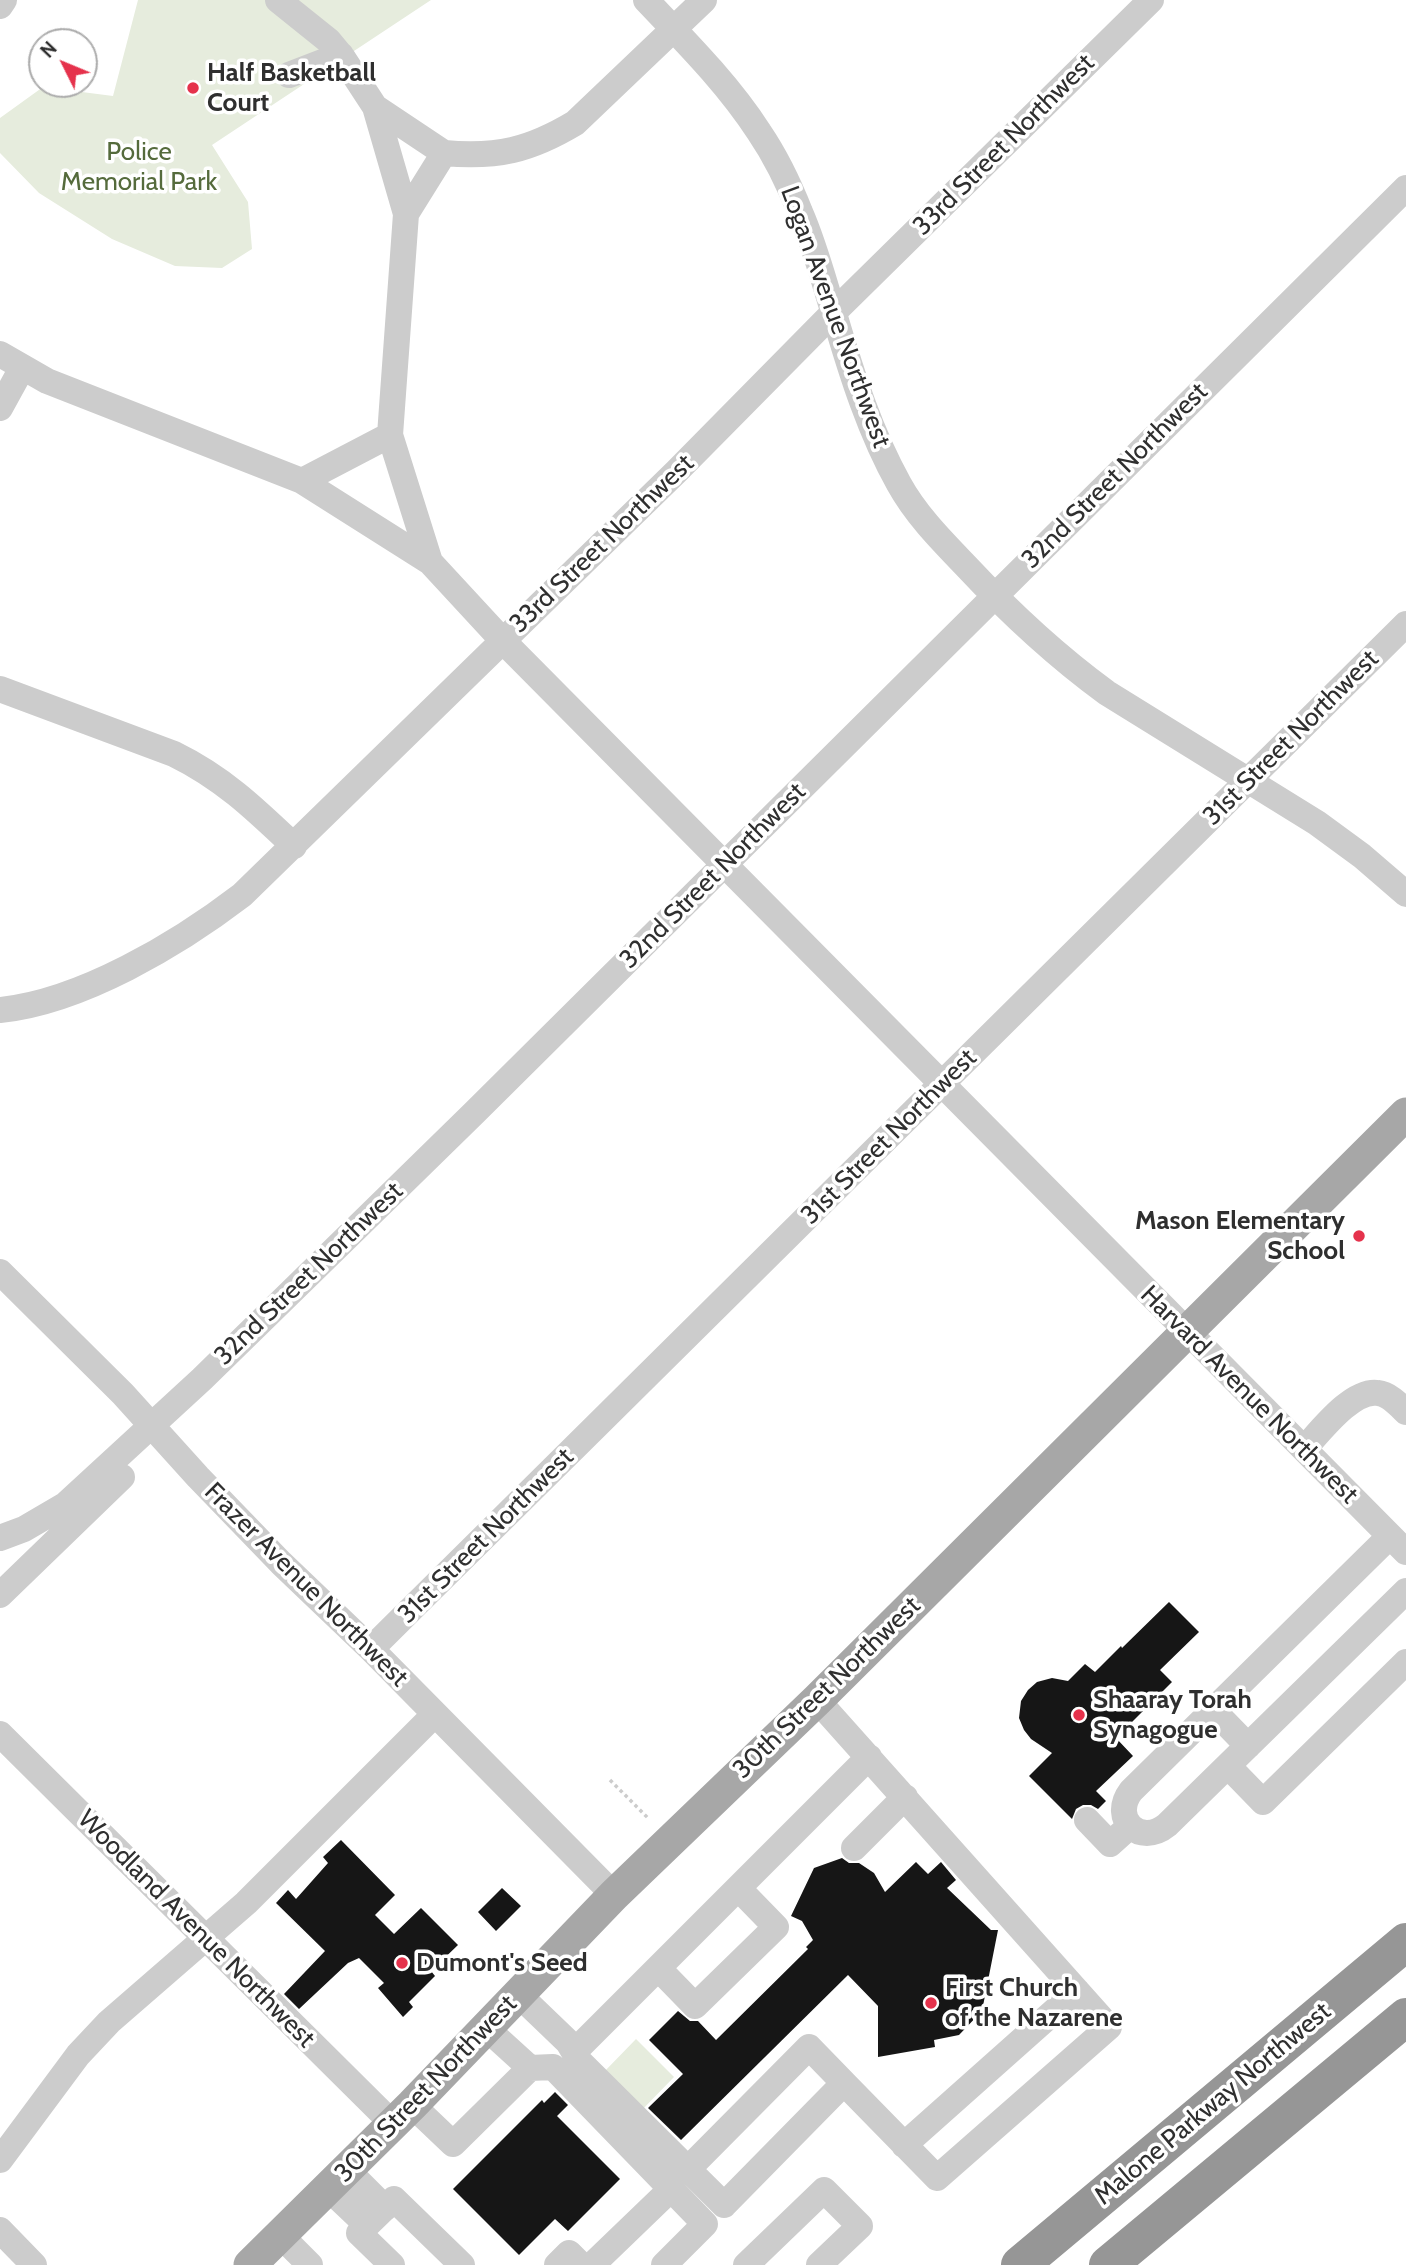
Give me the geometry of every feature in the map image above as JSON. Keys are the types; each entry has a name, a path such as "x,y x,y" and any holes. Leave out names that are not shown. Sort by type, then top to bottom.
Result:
{"highway":[{"name":"Malone Parkway Northwest","path":"1020,2265 1406,1942"},
{"path":"1108,2265 1406,2017"}],"main road":[{"name":"30th Street Northwest","path":"265,2255 614,1895 817,1700 1406,1114"}],"street":[{"path":"0,6 4,0"},
{"path":"278,0 329,41 376,107 406,214 390,435 430,562"},
{"name":"Logan Avenue Northwest","path":"646,0 751,120 778,162 822,270 864,410 900,486 935,533 994,596 1079,672 1107,693 1317,823 1362,856 1406,894"},
{"path":"376,107 444,153 491,154 531,146 551,138 575,123 704,0"},
{"name":"33rd Street Northwest","path":"0,1010 27,1007 76,990 131,965 185,936 242,895 676,472 833,313 1151,0"},
{"path":"289,75 341,55"},
{"path":"406,214 444,153"},
{"name":"32nd Street Northwest","path":"0,1538 24,1529 65,1505 157,1432 212,1369 454,1133 1406,188"},
{"path":"0,408 11,361 47,381 302,481 430,562"},
{"path":"302,481 390,435"},
{"name":"Harvard Avenue Northwest","path":"430,562 503,641 1398,1544"},
{"name":"31st Street Northwest","path":"371,1649 1406,624"},
{"path":"0,690 200,766 223,781 294,846"},
{"name":"Frazer Avenue Northwest","path":"0,1272 114,1385 281,1563 371,1649 614,1895"},
{"path":"1304,1449 1350,1402 1366,1394 1385,1395 1406,1412"},
{"path":"0,1595 157,1432"},
{"path":"1398,1544 1212,1709 1128,1796 1124,1812 1130,1826 1145,1833 1162,1829 1406,1591"},
{"path":"1228,1766 1263,1802 1406,1662"},
{"path":"592,2265 809,2047 937,2178 1109,2027 817,1700"},
{"path":"1212,1709 1248,1746"},
{"path":"0,2160 78,2055 140,1993 246,1903 435,1714"},
{"name":"Woodland Avenue Northwest","path":"0,1734 207,1938 403,2114 453,2144 530,2068"},
{"path":"574,2052 869,1757"},
{"path":"854,1848 905,1797"},
{"path":"1087,1820 1110,1844 1130,1826"},
{"path":"658,1968 695,2006 776,1927 738,1888"},
{"path":"904,2145 1077,1991"},
{"path":"518,1994 568,2042 580,2062 679,2179 705,2224 664,2265"},
{"path":"486,2028 530,2068 553,2067 679,2179 724,2205 844,2083"},
{"path":"338,2179 376,2217"},
{"path":"746,2265 824,2190 860,2226 819,2265"},
{"path":"391,2265 359,2234 394,2199 462,2265"},
{"path":"0,2230 34,2265"},
{"path":"557,2265 569,2253 581,2265"},
{"path":"265,2255 310,2265"}],"path":[{"path":"610,1780 648,1818"}],"green space":[{"name":"Police Memorial Park","path":"138,0 431,0 212,145 248,202 252,249 222,268 175,266 112,239 39,193 0,153 0,118 28,98 98,98 98,94 113,96"},
{"path":"636,2039 674,2077 641,2111 603,2073"}],"building":[{"name":"Shaaray Torah Synagogue","path":"1169,1602 1199,1632 1160,1670 1172,1682 1116,1738 1133,1756 1096,1791 1106,1801 1098,1809 1083,1805 1076,1809 1072,1819 1029,1776 1052,1753 1031,1739 1024,1730 1019,1718 1021,1701 1037,1682 1052,1678 1068,1681 1085,1664 1095,1672"},
{"path":"341,1840 395,1895 375,1915 394,1934 421,1908 458,1945 431,1971 435,1976 409,2002 413,2007 403,2017 378,1988 384,1983 359,1958 348,1963 299,2009 284,1994 325,1951 276,1903 288,1890 296,1899 328,1863 323,1857"},
{"name":"First Church of the Nazarene","path":"842,1858 849,1863 859,1863 874,1873 885,1892 916,1862 928,1874 941,1862 956,1880 947,1888 991,1930 998,1930 982,2011 959,2035 934,2040 935,2047 878,2057 878,2006 848,1975 681,2140 648,2108 683,2074 649,2040 678,2011 690,2021 698,2021 716,2040 808,1949 806,1947 813,1940 802,1921 791,1916 814,1868"},
{"path":"502,1888 521,1906 496,1931 478,1912"},
{"path":"555,2092 568,2105 557,2116 620,2179 568,2231 555,2219 519,2255 453,2189 542,2100 544,2103"}],"place":[{"name":"Half Basketball Court","path":"193,88"},
{"name":"Mason Elementary School","path":"1359,1236"},
{"name":"Shaaray Torah Synagogue","path":"1079,1715"},
{"name":"Dumont's Seed","path":"402,1963"},
{"name":"First Church of the Nazarene","path":"931,2003"}]}
